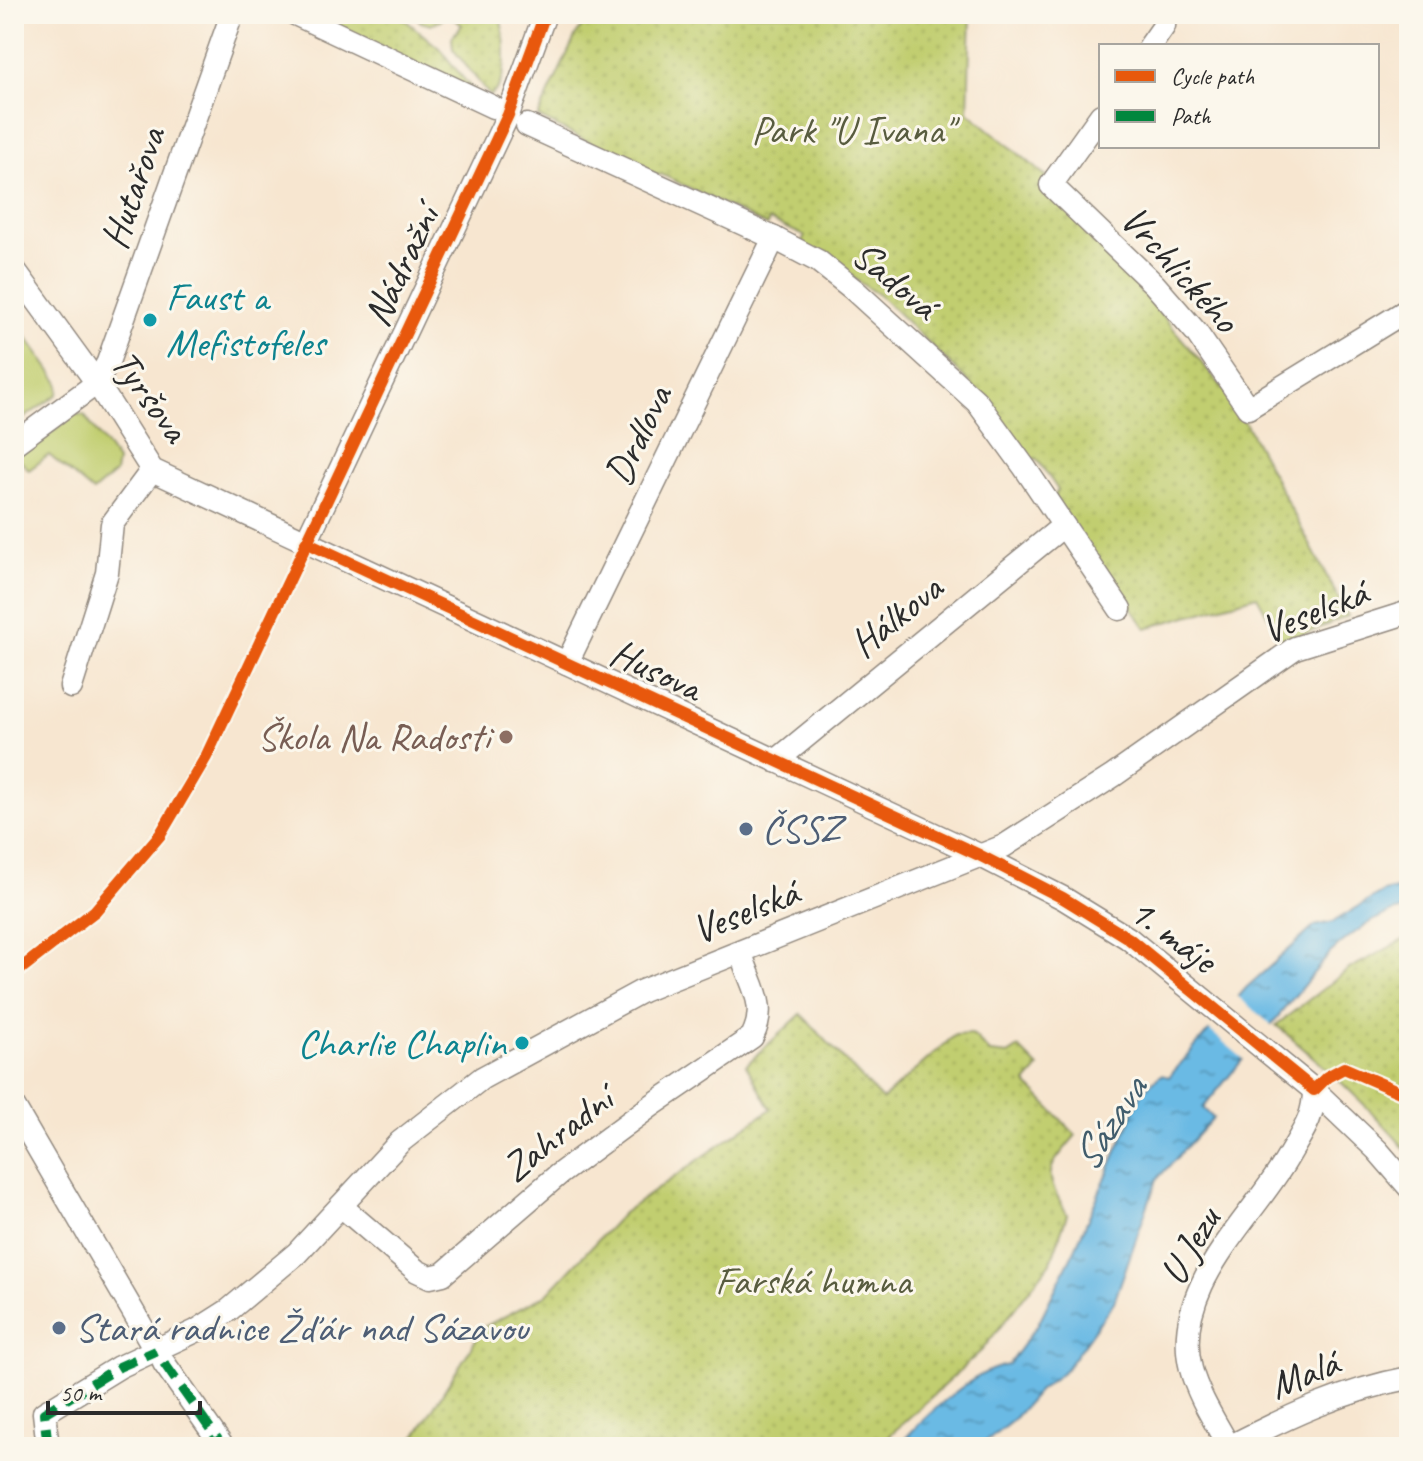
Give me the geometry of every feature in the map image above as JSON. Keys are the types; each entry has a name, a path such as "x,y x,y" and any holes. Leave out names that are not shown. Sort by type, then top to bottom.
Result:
{"street":[{"name":"Hutařova","path":"97,383 120,335 232,14"},
{"path":"295,14 493,107"},
{"name":"Nádražní","path":"306,542 508,115 545,14"},
{"path":"1151,44 1164,26 1165,14"},
{"name":"Vrchlického","path":"1099,118 1051,185 1154,284 1196,332 1248,408 1409,309"},
{"name":"Sadová","path":"527,125 774,238 818,261 853,289 977,402 1120,609"},
{"name":"Drdlova","path":"567,663 774,238"},
{"name":"Tyršova","path":"14,269 97,383 152,470 306,542"},
{"path":"14,444 97,383"},
{"path":"71,687 107,573 112,524 152,470"},
{"name":"Hálkova","path":"776,761 1063,526"},
{"name":"Husova","path":"306,542 979,855"},
{"name":"Veselská","path":"48,1447 44,1413 119,1367 160,1357 229,1310 297,1253 400,1142 482,1078 642,991 1004,846 1295,648 1409,612"},
{"name":"1. máje","path":"979,855 1063,898 1115,930 1182,980 1307,1084 1369,1142 1409,1187"},
{"name":"Zahradní","path":"341,1206 417,1271 430,1277 443,1274 558,1175 752,1037 760,1021 760,1004 741,953"},
{"name":"U Jezu","path":"1229,1447 1191,1370 1188,1348 1193,1306 1206,1276 1284,1163 1314,1110 1307,1084"},
{"path":"14,1107 214,1444"},
{"name":"Malá","path":"1229,1447 1291,1415 1357,1390 1409,1378"}],"green space":[{"path":"307,14 398,14 439,48 475,93"},
{"path":"413,14 499,14 505,58 497,89 490,96 453,49 452,37 462,25 449,15 431,25 421,22"},
{"name":"Park \"U Ivana\"","path":"591,14 971,14 968,112 1047,177 1233,400 1348,616 1283,643 1257,596 1146,628 1053,498 1058,490 1036,458 1030,461 969,382 880,296 801,243 805,236 769,220 767,226 538,117 576,35"},
{"path":"14,319 59,383 58,394 14,425"},
{"path":"75,414 84,415 117,461 115,473 93,492 49,455 29,470 16,456"},
{"path":"1409,939 1409,1154 1362,1103 1276,1025 1349,969"},
{"name":"Farská humna","path":"801,1014 882,1100 955,1035 972,1034 990,1053 1008,1055 1019,1048 1039,1068 1026,1083 1076,1135 1058,1157 1051,1172 1054,1189 1067,1214 1051,1262 982,1350 877,1447 420,1447 412,1442 484,1327 546,1295 623,1213 771,1109 746,1065"}],"water":[{"path":"1409,886 1409,909 1377,918 1330,953 1203,1108 1213,1118 1157,1179 1114,1302 1066,1369 1038,1391 1012,1421 979,1447 897,1447 963,1386 993,1369 1008,1365 1038,1324 1076,1247 1143,1090 1161,1075 1169,1077 1246,988 1315,926 1333,922 1383,892"}],"pier":[{"path":"1236,995 1275,1028 1246,1061 1208,1029"}],"marked path":[{"path":"48,1447 44,1413 119,1367 156,1351"},
{"path":"164,1363 223,1447"},
{"path":"202,1447 216,1439"}],"cycle path":[{"path":"14,974 95,911 160,835 206,757 508,115 545,14"},
{"path":"306,542 979,855 1063,898 1128,938 1314,1090 1327,1077 1344,1068 1409,1096"}],"place":[{"name":"Faust a Mefistofeles","path":"150,320"},
{"name":"Škola Na Radosti","path":"506,737"},
{"name":"ČSSZ","path":"746,829"},
{"name":"Charlie Chaplin","path":"522,1043"},
{"name":"Stará radnice Žďár nad Sázavou","path":"59,1328"}],"water label":[{"name":"Sázava","path":"1109,1124"}]}
